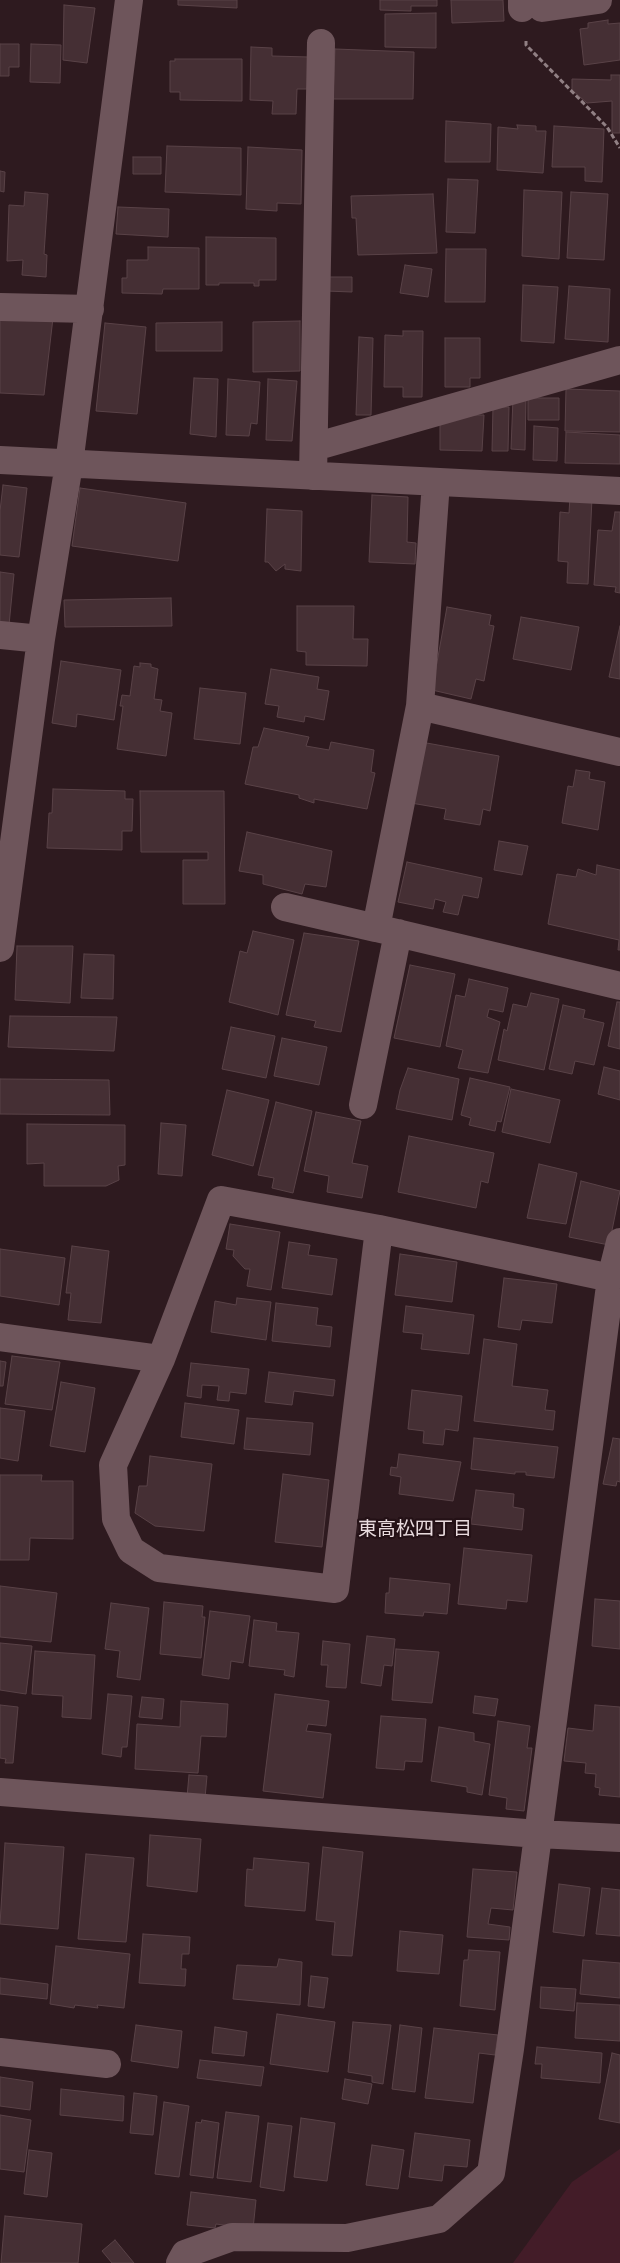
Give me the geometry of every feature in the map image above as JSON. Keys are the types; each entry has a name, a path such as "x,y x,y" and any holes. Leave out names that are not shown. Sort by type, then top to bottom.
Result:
{"street":[{"path":"0,948 3,911 41,638 69,464 129,0"},
{"path":"529,5 598,0"},
{"path":"313,476 321,44"},
{"path":"0,307 90,309"},
{"path":"314,447 620,360"},
{"path":"0,460 620,491"},
{"path":"363,1105 420,706 436,482"},
{"path":"0,635 41,638"},
{"path":"420,706 620,752"},
{"path":"284,907 620,986"},
{"path":"379,1228 335,1589 159,1568 130,1550 116,1520 113,1465 161,1359 221,1200 379,1228 611,1278"},
{"path":"180,2263 185,2254 232,2237 347,2238 439,2219 491,2173 510,2048 611,1278 620,1242"},
{"path":"0,1337 161,1359"},
{"path":"0,1792 538,1834 620,1838"},
{"path":"0,2052 106,2064"}],"path":[{"path":"529,5 526,45 607,127 620,148"}],"shaded area":[{"path":"620,2149 620,2263 513,2263 572,2182"}],"building":[{"path":"178,0 237,0 237,8 178,5"},
{"path":"380,0 437,0 437,6 411,6 411,11 380,10"},
{"path":"451,0 503,0 504,21 452,23"},
{"path":"64,5 95,8 87,63 63,60"},
{"path":"436,13 436,48 385,47 385,14"},
{"path":"608,20 608,24 620,23 620,60 584,65 580,29 588,28 588,23"},
{"path":"0,44 19,44 19,67 9,67 9,76 0,76"},
{"path":"31,44 61,45 60,83 30,82"},
{"path":"251,47 272,48 272,56 309,57 309,89 297,89 296,114 272,114 273,101 250,100"},
{"path":"335,49 414,52 413,99 333,99"},
{"path":"175,59 242,59 242,101 180,100 180,92 170,92 170,61 175,61"},
{"path":"611,75 620,75 620,133 612,133 612,101 587,103 572,90 572,79 611,80"},
{"path":"446,121 491,124 490,162 445,162"},
{"path":"517,125 536,126 536,131 546,131 543,173 497,170 498,127 518,129"},
{"path":"554,126 604,129 602,182 585,181 585,167 552,167"},
{"path":"167,146 241,148 241,195 165,192"},
{"path":"248,147 302,150 301,204 277,203 277,211 246,209"},
{"path":"133,157 161,157 161,174 133,174"},
{"path":"0,171 5,172 4,192 0,191"},
{"path":"448,179 478,180 475,233 446,232"},
{"path":"524,190 562,192 559,259 522,256"},
{"path":"25,192 48,194 44,254 47,255 46,277 22,275 23,260 7,261 9,205 24,206"},
{"path":"571,192 608,194 604,260 567,258"},
{"path":"433,194 437,253 358,255 356,218 352,218 351,196"},
{"path":"118,207 169,209 168,237 116,234"},
{"path":"206,237 276,238 276,280 259,280 259,286 254,286 254,283 206,285"},
{"path":"148,247 199,248 199,289 163,289 162,294 122,293 122,278 127,278 127,260 148,260"},
{"path":"446,249 486,249 485,302 445,302"},
{"path":"405,265 432,269 428,297 400,293"},
{"path":"326,277 352,277 352,292 326,291"},
{"path":"523,285 558,287 554,343 521,341"},
{"path":"569,286 610,289 608,342 565,339"},
{"path":"0,317 53,318 44,395 0,393"},
{"path":"300,321 300,371 253,372 253,322"},
{"path":"222,322 222,351 156,351 156,323"},
{"path":"105,323 146,327 137,414 96,411"},
{"path":"403,331 423,331 422,397 403,397 403,387 384,387 385,335 403,336"},
{"path":"359,337 373,338 371,415 356,415"},
{"path":"445,338 480,338 480,378 470,378 470,387 445,387"},
{"path":"194,378 218,379 216,437 190,434"},
{"path":"228,379 260,382 257,424 251,423 249,436 226,435"},
{"path":"268,379 297,381 292,441 266,440"},
{"path":"566,389 620,391 620,432 565,431"},
{"path":"526,397 525,450 511,449 513,398"},
{"path":"528,398 559,398 559,420 528,420"},
{"path":"493,407 509,407 508,451 492,451"},
{"path":"455,415 484,415 482,451 440,450 440,421"},
{"path":"534,426 558,428 557,461 533,460"},
{"path":"566,432 620,435 620,464 565,463"},
{"path":"3,485 27,488 19,557 0,555 0,511"},
{"path":"80,488 186,503 178,561 72,546"},
{"path":"372,495 408,497 407,542 416,543 415,564 369,562"},
{"path":"570,497 592,498 588,584 567,583 568,562 558,561 560,512 569,513"},
{"path":"267,509 302,511 301,571 285,569 285,564 276,571 268,562 265,562"},
{"path":"615,512 620,512 620,593 615,592 616,587 594,585 598,530 612,531"},
{"path":"0,572 14,574 9,625 0,623"},
{"path":"171,598 172,626 65,627 64,600"},
{"path":"297,606 354,606 353,639 368,639 367,666 306,665 306,652 297,651"},
{"path":"447,607 491,615 489,625 494,626 484,681 476,679 471,699 432,690"},
{"path":"521,617 579,627 571,670 513,659"},
{"path":"620,626 620,679 609,677"},
{"path":"61,661 121,670 114,720 77,714 76,727 52,723"},
{"path":"140,663 151,664 151,667 158,669 154,699 162,700 160,711 172,713 166,756 117,749 123,706 120,706 122,695 130,696 134,666 140,667"},
{"path":"271,669 319,677 317,689 329,691 324,720 305,716 304,722 277,717 279,706 265,704"},
{"path":"200,688 246,693 240,744 194,739"},
{"path":"264,728 309,737 306,746 329,750 331,742 374,750 371,772 375,773 367,809 314,799 314,803 299,798 299,795 245,784 253,747 258,747"},
{"path":"421,742 499,756 490,811 483,809 480,825 444,819 446,809 411,803"},
{"path":"576,770 590,772 589,779 605,782 598,830 562,823 568,786 573,787"},
{"path":"53,789 125,791 125,799 133,799 132,831 122,831 122,850 47,848 49,813 52,813"},
{"path":"140,791 224,791 225,904 183,904 183,860 208,860 208,852 141,852"},
{"path":"247,832 332,851 326,887 305,884 302,894 263,884 263,875 239,871"},
{"path":"499,841 528,846 522,875 494,870"},
{"path":"407,862 482,878 478,898 463,895 458,915 443,912 446,902 435,899 433,909 398,902"},
{"path":"597,865 620,870 620,950 618,950 619,940 548,924 557,874 576,877 578,869 596,875"},
{"path":"253,931 294,940 278,1015 229,1002 240,951 247,953"},
{"path":"304,933 359,941 341,1032 314,1027 316,1021 286,1015"},
{"path":"17,946 73,946 70,1003 15,1000"},
{"path":"84,954 114,955 113,999 81,998"},
{"path":"410,965 455,974 440,1047 394,1038"},
{"path":"469,979 508,988 503,1012 489,1009 487,1017 500,1022 488,1073 458,1068 463,1050 446,1046 456,995 465,997"},
{"path":"531,993 559,999 544,1070 498,1060 504,1029 507,1031 513,1004 527,1007"},
{"path":"617,1002 620,1002 620,1049 608,1046"},
{"path":"563,1005 585,1010 583,1018 604,1023 594,1065 575,1061 572,1074 549,1069"},
{"path":"10,1016 117,1017 114,1051 8,1047"},
{"path":"231,1027 275,1036 266,1078 222,1069"},
{"path":"282,1038 327,1047 319,1085 274,1076"},
{"path":"604,1067 620,1071 620,1100 598,1094"},
{"path":"408,1068 459,1079 452,1120 396,1109"},
{"path":"470,1078 510,1087 501,1122 497,1121 495,1131 469,1125 471,1118 461,1115"},
{"path":"0,1079 109,1080 110,1115 0,1114"},
{"path":"511,1089 560,1100 550,1143 502,1132"},
{"path":"227,1090 269,1100 253,1166 212,1155"},
{"path":"276,1102 312,1111 293,1193 272,1188 274,1178 258,1175"},
{"path":"316,1112 361,1121 352,1163 368,1166 362,1198 327,1192 329,1176 304,1171"},
{"path":"161,1123 186,1125 182,1176 158,1174"},
{"path":"27,1124 125,1125 125,1165 118,1166 119,1180 106,1186 44,1186 44,1163 27,1164"},
{"path":"409,1136 494,1153 488,1183 481,1181 476,1208 398,1192"},
{"path":"539,1164 577,1173 566,1224 527,1218"},
{"path":"581,1181 620,1191 609,1245 569,1237"},
{"path":"230,1224 280,1232 271,1290 247,1286 250,1269 245,1269 233,1256 234,1250 226,1249"},
{"path":"289,1242 310,1245 308,1255 337,1259 332,1295 282,1288"},
{"path":"72,1246 109,1251 101,1323 68,1320 71,1293 66,1293"},
{"path":"0,1249 65,1258 59,1305 0,1296"},
{"path":"400,1254 457,1262 452,1302 395,1295"},
{"path":"504,1278 557,1284 552,1323 522,1320 520,1330 498,1327"},
{"path":"237,1298 271,1302 266,1340 211,1332 215,1301 236,1305"},
{"path":"276,1303 318,1308 316,1325 332,1327 330,1347 272,1341"},
{"path":"406,1306 474,1315 469,1354 421,1349 423,1334 403,1332"},
{"path":"484,1339 517,1344 512,1386 548,1390 545,1410 555,1411 553,1430 474,1421"},
{"path":"12,1356 60,1362 52,1410 5,1404"},
{"path":"0,1361 6,1362 3,1386 0,1386"},
{"path":"191,1363 249,1369 246,1394 230,1392 229,1401 217,1400 219,1386 202,1385 201,1398 187,1396"},
{"path":"269,1372 335,1380 333,1396 294,1391 292,1405 265,1402"},
{"path":"61,1382 95,1388 85,1452 50,1446"},
{"path":"412,1390 462,1396 458,1431 445,1429 443,1445 423,1443 424,1431 408,1429"},
{"path":"185,1403 239,1410 234,1444 181,1437"},
{"path":"0,1408 25,1411 18,1461 0,1458"},
{"path":"247,1418 313,1423 310,1455 244,1449"},
{"path":"474,1438 558,1447 554,1478 526,1475 526,1472 515,1472 515,1474 471,1469"},
{"path":"613,1438 620,1439 620,1482 617,1481 616,1486 603,1484"},
{"path":"399,1454 461,1462 453,1501 399,1494 401,1477 390,1475 391,1467 397,1468"},
{"path":"150,1456 212,1464 204,1531 155,1526 135,1513 139,1486 147,1486"},
{"path":"283,1474 329,1480 322,1547 275,1542"},
{"path":"0,1475 42,1475 41,1481 73,1481 73,1539 30,1538 29,1560 0,1560"},
{"path":"476,1490 514,1494 513,1507 524,1509 522,1530 471,1524"},
{"path":"464,1548 532,1555 527,1602 507,1600 506,1609 458,1604"},
{"path":"390,1578 450,1584 447,1614 424,1612 423,1616 385,1613 386,1593 389,1593"},
{"path":"0,1586 57,1593 51,1642 0,1637"},
{"path":"595,1599 620,1601 620,1649 592,1646"},
{"path":"164,1602 203,1606 202,1617 205,1617 201,1658 160,1654"},
{"path":"111,1603 149,1608 140,1680 117,1677 120,1651 105,1649"},
{"path":"210,1611 250,1616 243,1663 231,1661 229,1679 202,1675"},
{"path":"254,1620 277,1623 276,1631 299,1633 294,1677 284,1675 285,1670 249,1666"},
{"path":"367,1636 395,1639 392,1666 384,1665 381,1686 361,1683"},
{"path":"323,1641 350,1644 346,1688 326,1687 328,1665 321,1665"},
{"path":"0,1643 32,1646 26,1694 0,1690"},
{"path":"396,1649 439,1652 432,1703 392,1700"},
{"path":"35,1651 95,1655 91,1719 62,1717 63,1696 32,1694"},
{"path":"108,1694 132,1696 127,1747 122,1747 121,1757 102,1754"},
{"path":"275,1694 329,1701 326,1726 308,1724 306,1731 331,1734 323,1798 263,1791"},
{"path":"475,1696 498,1699 495,1716 473,1713"},
{"path":"142,1697 164,1699 162,1719 139,1717"},
{"path":"181,1701 228,1704 226,1737 201,1736 198,1773 135,1769 137,1724 180,1727"},
{"path":"0,1705 18,1707 13,1763 5,1763 6,1759 0,1758"},
{"path":"595,1705 620,1707 620,1797 599,1795 600,1788 595,1787 596,1774 585,1773 586,1763 564,1761 568,1728 593,1731"},
{"path":"381,1716 426,1719 422,1762 405,1761 404,1770 376,1768"},
{"path":"498,1721 530,1726 527,1748 532,1748 524,1811 506,1809 507,1798 489,1795"},
{"path":"439,1727 474,1733 474,1741 490,1744 482,1795 467,1792 467,1787 431,1781"},
{"path":"189,1775 207,1776 205,1798 187,1797"},
{"path":"150,1835 201,1839 197,1892 147,1886"},
{"path":"5,1843 64,1847 58,1929 0,1924"},
{"path":"323,1847 363,1852 352,1956 332,1955 335,1922 316,1920"},
{"path":"86,1854 134,1858 126,1942 78,1939"},
{"path":"254,1858 309,1863 305,1911 245,1906 247,1869 253,1870"},
{"path":"473,1869 517,1872 513,1910 491,1908 488,1924 510,1927 509,1940 467,1937"},
{"path":"559,1884 590,1888 584,1936 553,1932"},
{"path":"602,1888 620,1890 620,1936 596,1934"},
{"path":"400,1931 443,1935 439,1974 397,1971"},
{"path":"143,1934 190,1937 189,1954 182,1954 181,1969 186,1969 185,1986 139,1983"},
{"path":"56,1946 130,1954 124,2008 97,2005 98,2008 75,2005 74,2008 50,2004"},
{"path":"469,1950 500,1952 495,2010 460,2006 464,1960 468,1960"},
{"path":"279,1959 302,1962 300,2005 233,1999 237,1965 277,1967"},
{"path":"583,1960 620,1963 620,1998 580,1994"},
{"path":"311,1976 328,1978 324,2008 308,2006"},
{"path":"0,1978 48,1984 47,1999 0,1994"},
{"path":"541,1987 576,1989 574,2011 540,2008"},
{"path":"577,2003 620,2005 620,2041 575,2038"},
{"path":"277,2014 335,2022 328,2072 270,2064"},
{"path":"353,2022 391,2025 383,2084 372,2082 372,2076 348,2072"},
{"path":"136,2025 182,2031 178,2068 131,2061"},
{"path":"400,2025 422,2028 415,2092 392,2089"},
{"path":"215,2027 247,2032 244,2056 212,2053"},
{"path":"434,2028 498,2035 495,2055 479,2053 473,2103 425,2098"},
{"path":"537,2047 602,2053 600,2083 541,2078 542,2064 535,2064"},
{"path":"612,2053 620,2055 620,2123 599,2119"},
{"path":"200,2060 264,2067 261,2086 197,2078"},
{"path":"0,2077 33,2082 30,2110 0,2106"},
{"path":"345,2079 372,2084 368,2104 342,2099"},
{"path":"61,2089 124,2096 123,2121 60,2115"},
{"path":"134,2093 157,2096 153,2135 130,2133"},
{"path":"164,2102 189,2106 179,2177 155,2174"},
{"path":"226,2112 259,2116 251,2182 217,2178"},
{"path":"0,2115 31,2120 24,2172 0,2169"},
{"path":"301,2118 335,2123 327,2181 294,2177"},
{"path":"202,2120 219,2123 213,2178 190,2175 196,2122 201,2123"},
{"path":"268,2123 292,2126 284,2191 260,2187"},
{"path":"415,2133 470,2140 467,2167 444,2165 442,2181 409,2177"},
{"path":"372,2145 404,2150 398,2189 366,2185"},
{"path":"29,2150 52,2153 47,2197 24,2194"},
{"path":"191,2192 256,2200 253,2229 216,2224 215,2228 187,2225"},
{"path":"5,2216 82,2224 78,2263 1,2263"},
{"path":"115,2240 134,2263 112,2263 102,2251"}],"district":[{"name":"東高松四丁目","path":"415,1529"}]}
